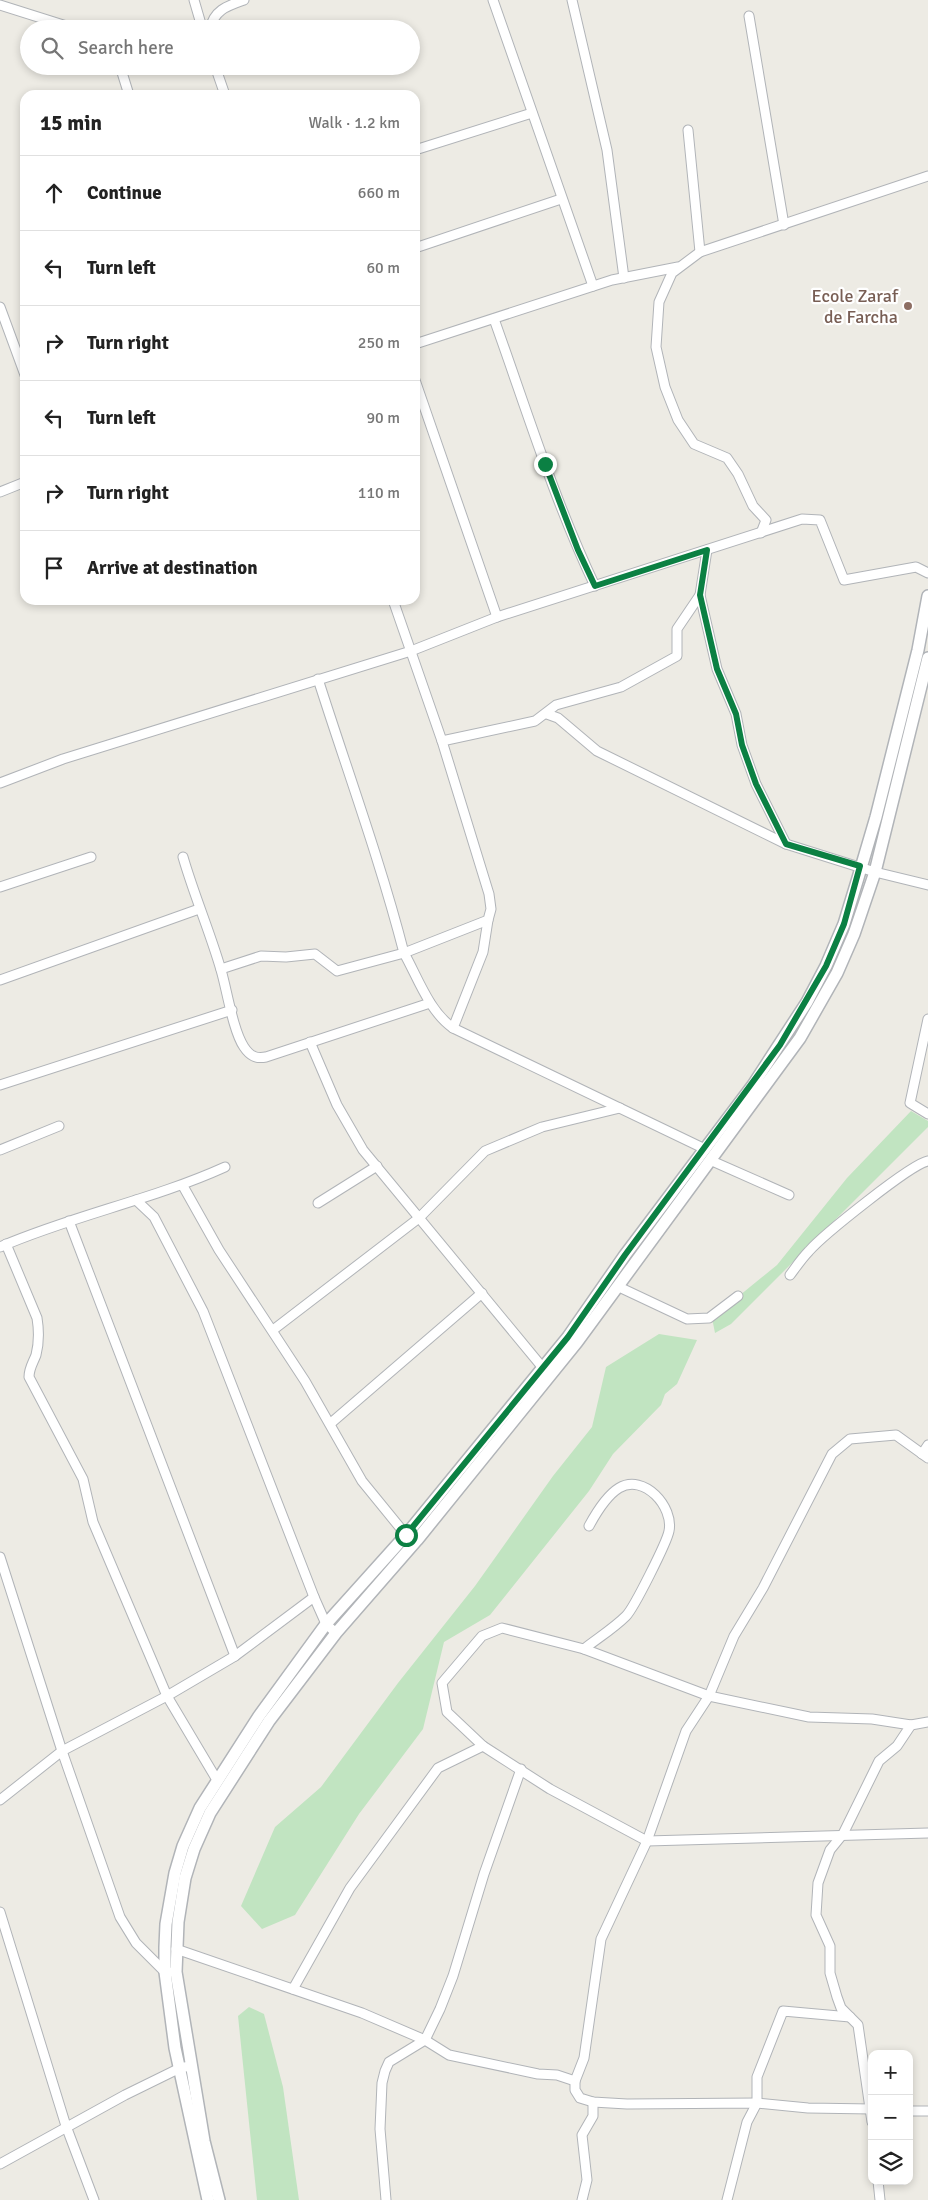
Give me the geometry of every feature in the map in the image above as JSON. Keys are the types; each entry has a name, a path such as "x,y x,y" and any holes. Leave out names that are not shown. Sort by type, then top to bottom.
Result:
{"street":[{"path":"194,0 200,20"},
{"path":"212,20 224,7 244,0"},
{"path":"493,0 592,286"},
{"path":"572,0 607,150 624,278"},
{"path":"0,5 48,20"},
{"path":"749,16 784,225"},
{"path":"123,75 127,90"},
{"path":"218,75 223,90"},
{"path":"420,148 532,113"},
{"path":"688,130 700,252"},
{"path":"761,533 766,520 753,506 727,458 694,444 678,420 665,387 656,347 659,302 672,273 700,252 928,176"},
{"path":"420,246 561,200"},
{"path":"420,342 592,286 679,267"},
{"path":"0,307 20,362"},
{"path":"494,319 545,464 578,550 595,586"},
{"path":"420,395 496,617"},
{"path":"0,492 20,484"},
{"path":"0,783 63,759 411,651 496,617 802,519 820,520 844,580 916,567 928,573"},
{"path":"707,550 700,595 717,669 736,714 742,745 756,784 786,844"},
{"path":"442,741 535,721 547,714 556,705 621,687 677,656 677,629 700,595"},
{"path":"208,2200 185,2067 166,1924 175,1873 183,1846 200,1808 259,1716 326,1624 406,1535 568,1337 625,1255 780,1045 811,994 826,966 844,924 876,817 924,628 928,596"},
{"path":"396,605 442,741 489,894 490,909 483,952 453,1028"},
{"path":"171,1972 185,1878 194,1849 210,1813 268,1721 336,1633 494,1447 619,1287 780,1068 818,1008 854,934 875,872 928,658"},
{"path":"318,679 382,872 404,953 430,1002 445,1022 453,1028 705,1149"},
{"path":"547,714 558,718 597,751 786,844 875,872 928,885"},
{"path":"0,887 91,857"},
{"path":"183,857 198,909 221,969 242,1046 254,1057 266,1057 430,1002"},
{"path":"0,980 198,909"},
{"path":"221,969 261,956 286,957 315,954 337,971 404,953 488,920"},
{"path":"0,1085 232,1010"},
{"path":"928,1019 910,1103 928,1114"},
{"path":"310,1042 337,1105 363,1150 542,1368"},
{"path":"273,1330 419,1218 485,1151 542,1127 620,1108"},
{"path":"0,1150 59,1126"},
{"path":"712,1161 789,1195"},
{"path":"790,1275 809,1250 855,1212 915,1166 928,1161"},
{"path":"318,1203 376,1166"},
{"path":"217,1780 166,1696 93,1522 83,1479 29,1377 29,1366 36,1356 38,1324 3,1246 69,1220 183,1186 225,1167"},
{"path":"183,1186 218,1250 273,1330 331,1423 362,1481 406,1535"},
{"path":"136,1200 154,1217 203,1311 314,1597 326,1624 336,1633"},
{"path":"69,1220 235,1656"},
{"path":"619,1287 687,1319 710,1318 738,1296"},
{"path":"331,1423 482,1293"},
{"path":"868,2108 808,2108 757,2103 627,2104 593,2102 580,2098 575,2090 584,2058 601,1939 647,1841 686,1731 709,1696 734,1636 763,1588 832,1454 850,1440 896,1435 925,1456 928,1445"},
{"path":"584,1649 632,1609 669,1531 668,1516 663,1505 646,1487 638,1485 619,1488 599,1508 589,1526"},
{"path":"0,1557 62,1751 120,1917 136,1943 171,1972"},
{"path":"0,1800 62,1751 166,1696 235,1656 314,1597"},
{"path":"928,1722 911,1724 872,1718 809,1717 709,1696 584,1649 502,1628 482,1636 442,1683 447,1712 483,1746 603,1819 647,1841 928,1833"},
{"path":"869,2095 858,2025 841,2008 830,1973 830,1946 816,1915 818,1882 830,1850 843,1834 879,1761 897,1746 911,1724"},
{"path":"293,1989 350,1888 438,1768 483,1746"},
{"path":"386,2200 380,2130 382,2083 385,2071 388,2062 425,2040 453,1976 484,1874 520,1769"},
{"path":"0,1912 66,2126 94,2200"},
{"path":"176,1948 362,2013 425,2040 449,2055 538,2074 557,2074 576,2081"},
{"path":"727,2200 746,2122 757,2103 757,2076 783,2011 850,2017"},
{"path":"0,2164 66,2126 185,2067"},
{"path":"185,2067 219,2200"},
{"path":"582,2200 587,2180 582,2135 593,2116 593,2102"},
{"path":"913,2110 928,2111"},
{"path":"878,2185 880,2200"}],"green space":[{"path":"911,1111 928,1121 928,1127 731,1324 715,1333 712,1318 777,1265 847,1178"},
{"path":"659,1334 697,1340 677,1384 665,1394 661,1405 613,1454 589,1491 490,1615 444,1642 423,1729 359,1814 295,1915 262,1929 241,1906 275,1827 321,1787 398,1683 475,1586 553,1476 592,1427 606,1367"},
{"path":"249,2007 264,2014 283,2087 299,2200 257,2200 238,2016"}],"place":[{"name":"Ecole Zaraf de Farcha","path":"908,306"}],"route":[{"path":"406,1535 568,1337 625,1255 780,1045 807,1002 826,966 844,924 860,866 786,844 756,784 742,745 736,714 717,669 700,595 707,550 595,586 578,550 545,464"}]}
